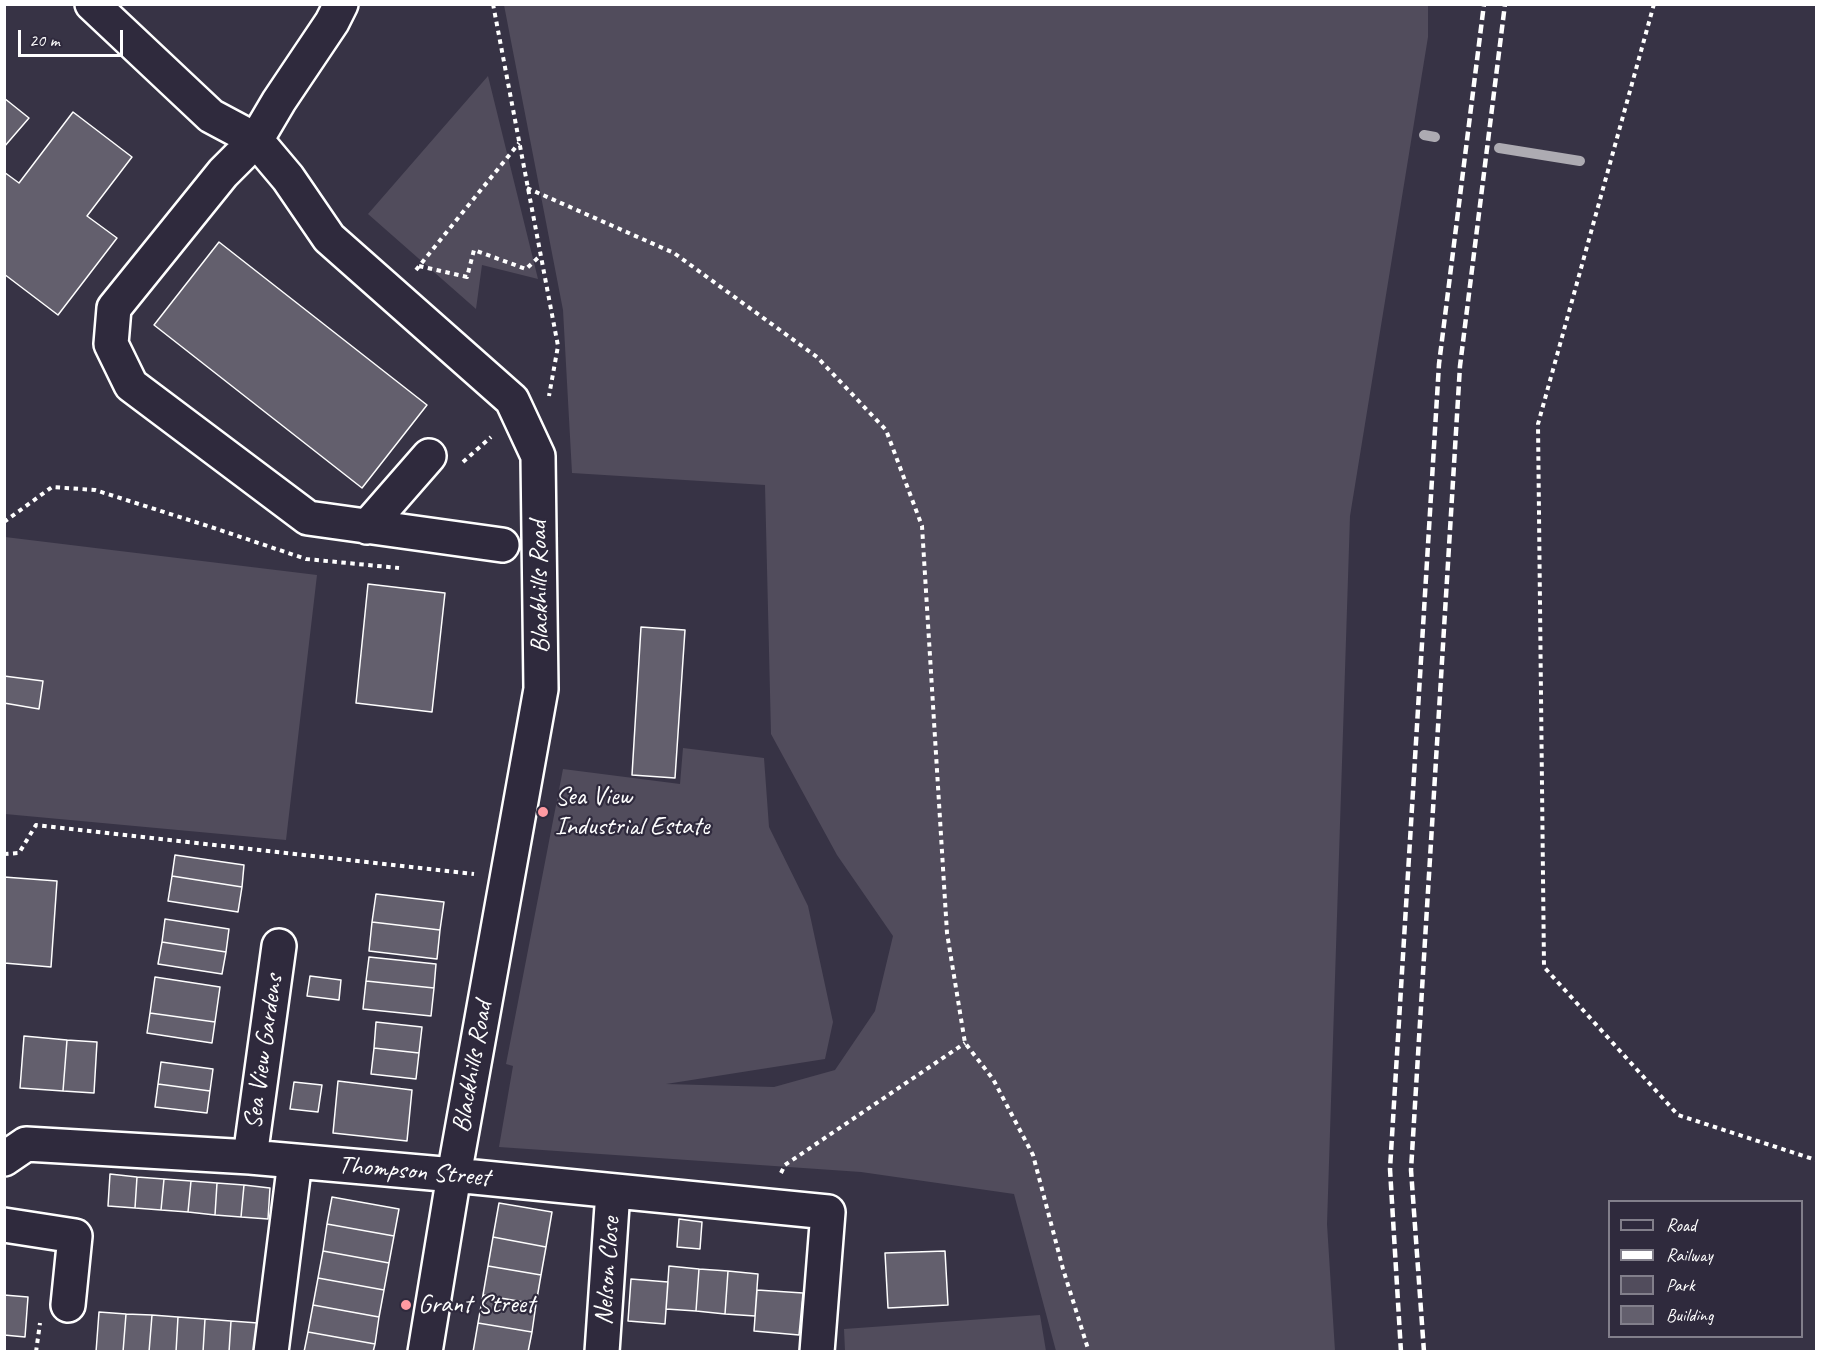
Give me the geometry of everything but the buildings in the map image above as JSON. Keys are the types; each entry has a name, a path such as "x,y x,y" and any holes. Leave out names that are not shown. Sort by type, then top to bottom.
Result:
{"street":[{"name":"Blackhills Road","path":"92,4 211,116 256,140 288,178 329,238 513,400 538,456 541,689 454,1175 425,1352"},
{"path":"341,4 332,22 256,140 223,173 114,308 111,344 131,385 308,518 502,545"},
{"path":"367,526 429,456"},
{"name":"Sea View Gardens","path":"250,1157 279,946"},
{"name":"Thompson Street","path":"4,1159 26,1144 250,1157 828,1212 817,1352"},
{"path":"271,1352 295,1161"},
{"name":"Nelson Close","path":"602,1352 613,1191"},
{"path":"4,1225 75,1236 68,1305"}],"path":[{"path":"493,4 558,346"},
{"path":"1654,4 1538,424 1544,967 1678,1115 1816,1160"},
{"path":"395,296 520,142"},
{"path":"527,188 674,254 817,357 886,430 922,526 947,933 965,1042 993,1079 1033,1155 1063,1269 1089,1352"},
{"path":"419,266 467,277 474,250 526,268 540,255"},
{"path":"4,522 52,487 95,490 306,560 399,568"},
{"path":"4,854 19,853 36,825 507,878"},
{"path":"764,1206 784,1165 965,1042"}],"green space":[{"path":"504,5 1428,5 1428,37 1350,516 1327,1224 1335,1351 1056,1351 1014,1194 861,1172 499,1147 513,1066 506,1064 563,769 680,784 683,748 764,758 769,827 808,906 833,1022 825,1059 666,1084 774,1087 835,1070 875,1011 893,936 837,855 771,734 765,485 572,473 563,310"},
{"path":"488,76 538,279 482,265 476,309 368,214"},
{"path":"5,537 317,575 286,840 5,814"},
{"path":"1040,1315 1046,1351 845,1351 844,1329"}],"waterway":[{"path":"1424,135 1435,137"},
{"path":"1499,148 1580,161"}],"railway":[{"path":"1401,1352 1390,1169 1439,364 1484,4"},
{"path":"1424,1352 1411,1170 1460,366 1505,4"}],"place":[{"name":"Sea View Industrial Estate","path":"543,812"},
{"name":"Grant Street","path":"406,1305"}]}
